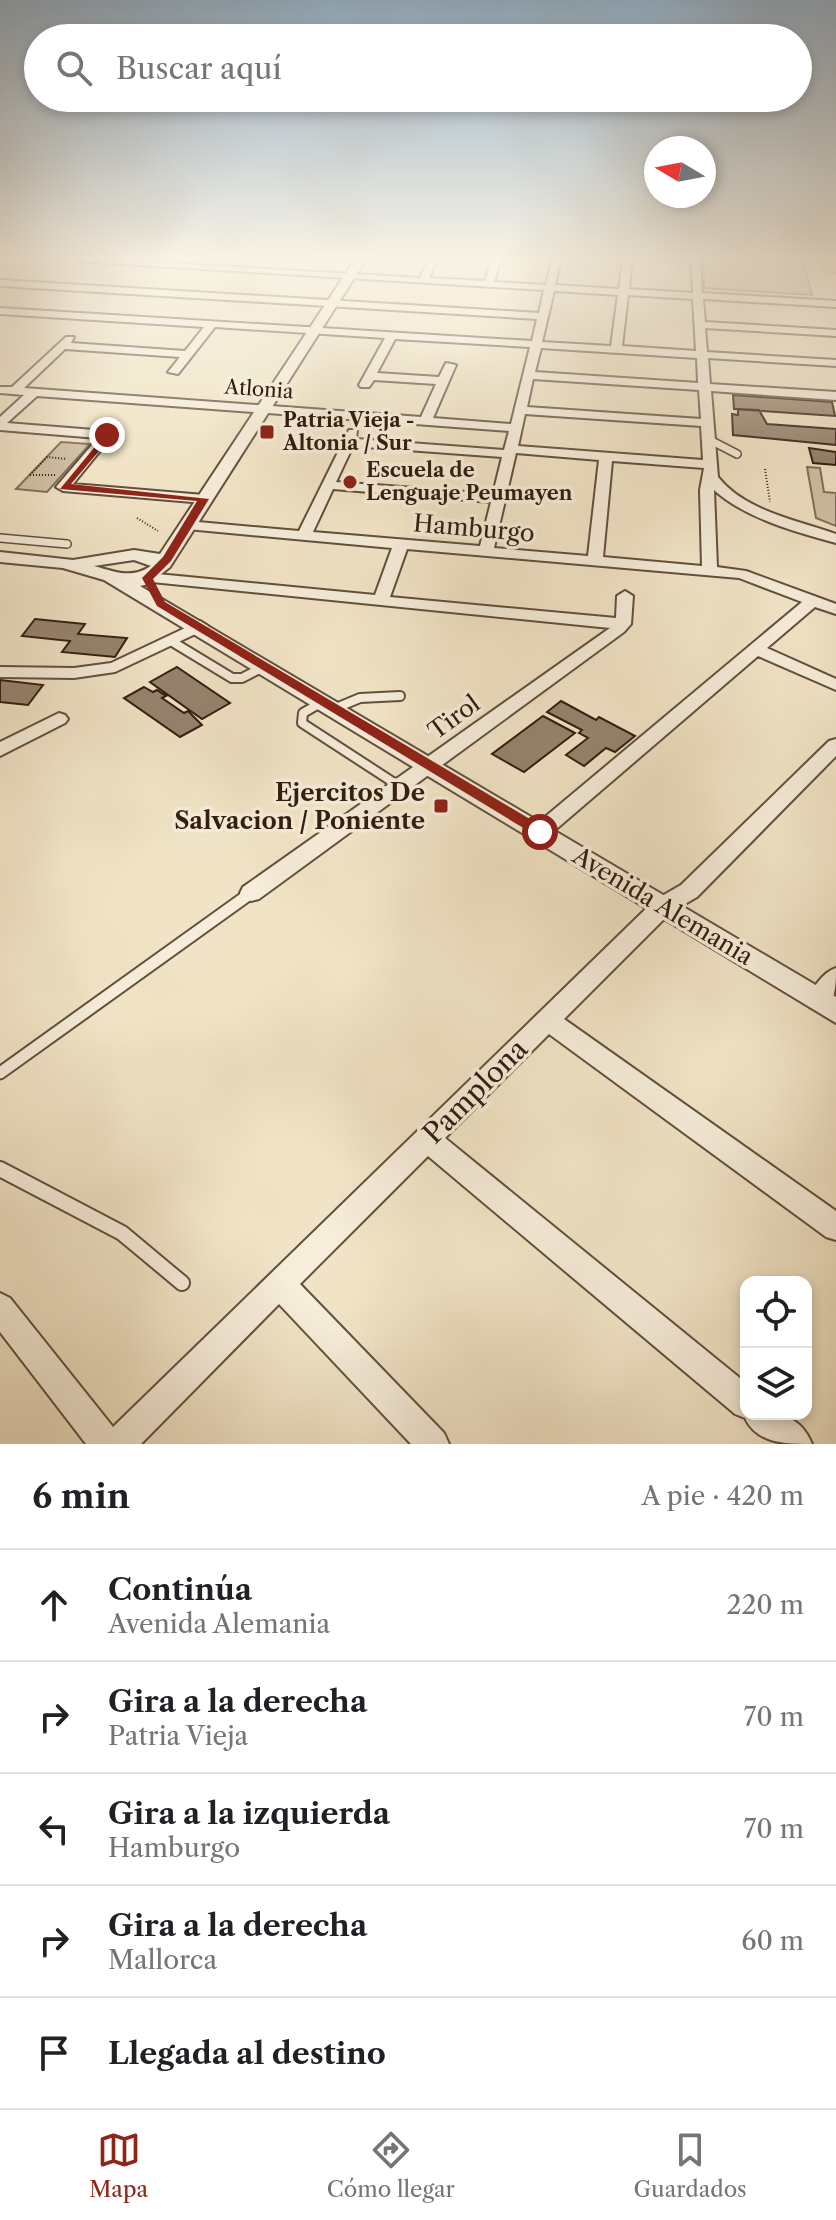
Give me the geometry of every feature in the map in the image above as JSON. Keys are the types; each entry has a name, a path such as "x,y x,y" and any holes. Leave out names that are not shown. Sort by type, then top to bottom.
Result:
{"street":[{"path":"15,391 62,347 180,363 211,325"},
{"path":"232,325 836,363"},
{"path":"161,604 154,573 319,325"},
{"path":"486,551 541,325"},
{"path":"616,350 619,325"},
{"path":"701,325 710,471 707,490 710,571"},
{"path":"708,325 836,333"},
{"path":"392,335 367,380 443,381"},
{"path":"426,421 450,365"},
{"path":"528,375 836,396"},
{"name":"Atlonia","path":"0,390 515,428"},
{"path":"0,425 34,393"},
{"path":"520,410 707,423"},
{"path":"304,535 362,416"},
{"path":"0,425 107,435 63,487 204,499"},
{"path":"349,442 606,456 710,471"},
{"path":"595,561 606,456"},
{"path":"710,471 719,489 739,502 836,539"},
{"path":"328,485 498,498"},
{"path":"114,578 110,567 126,556 164,541 187,525"},
{"name":"Hamburgo","path":"187,525 710,571 759,578 836,609"},
{"path":"381,601 401,544"},
{"name":"Avenida Alemania","path":"65,554 200,626 827,1005"},
{"name":"Avenida Alemania","path":"0,557 65,554 152,556 154,573 114,578"},
{"path":"154,573 381,601 623,624 625,596"},
{"path":"540,832 814,600"},
{"name":"Tirol","path":"251,893 402,788 623,624"},
{"path":"0,672 98,670 129,663 200,626"},
{"path":"755,649 836,685"},
{"path":"0,750 59,719"},
{"name":"Pamplona","path":"118,1444 663,906 689,891 836,745"},
{"path":"827,1005 836,977"},
{"path":"547,1020 836,1227"},
{"path":"427,1139 740,1398"},
{"path":"280,1284 433,1444"},
{"path":"0,1308 106,1444"},
{"path":"766,1420 796,1444"}],"lane":[{"path":"708,439 737,454"},
{"path":"0,538 65,554"},
{"path":"171,641 232,678 242,678 265,666"},
{"path":"400,696 360,698 301,716 302,723 402,788"},
{"path":"0,1073 251,893"},
{"path":"0,1169 122,1233 182,1283"}],"path":[{"path":"30,475 47,457"},
{"path":"765,469 770,506"},
{"path":"137,518 158,531"}],"shaded area":[{"path":"61,442 90,444 47,492 16,489"},
{"path":"807,467 820,468 824,492 836,493 836,526 816,518"}],"building":[{"path":"733,395 832,402 835,416 734,409"},
{"path":"738,409 759,410 767,424 836,429 836,445 733,435 732,414 738,415"},
{"path":"809,448 836,452 836,465 813,463"},
{"path":"35,619 85,624 78,634 127,638 115,657 62,652 70,641 22,636"},
{"path":"177,667 230,703 202,719 150,682"},
{"path":"0,680 43,685 28,705 0,702"},
{"path":"144,687 153,692 157,690 166,696 162,698 184,713 188,711 202,725 180,737 124,698"},
{"path":"561,701 635,736 615,752 606,748 584,766 566,755 588,738 579,733 582,730 547,712"},
{"path":"543,716 575,733 524,772 492,754"}],"place":[{"name":"Patria Vieja - Altonia / Sur","path":"267,432"},
{"name":"Escuela de Lenguaje Peumayen","path":"350,482"},
{"name":"Ejercitos De Salvacion / Poniente","path":"441,806"}],"route":[{"path":"107,435 63,487 204,499 167,559 157,572 147,578 161,604 540,832"}]}
